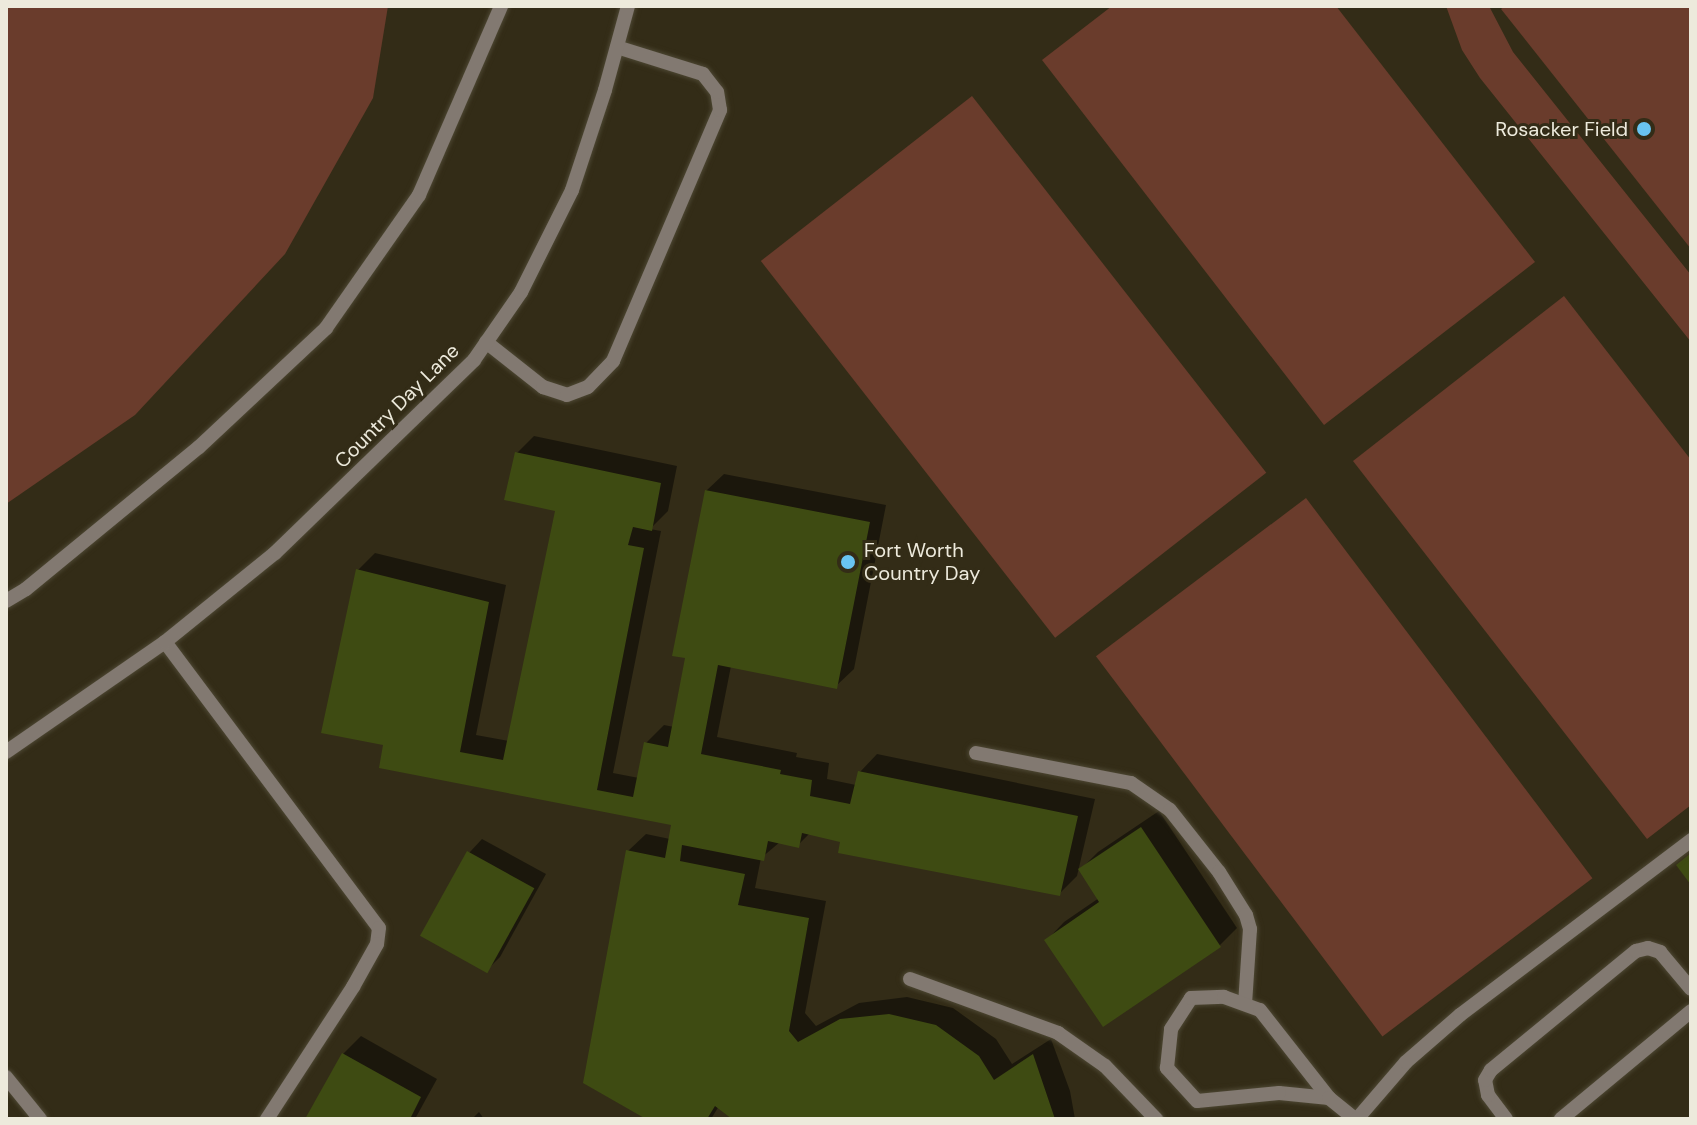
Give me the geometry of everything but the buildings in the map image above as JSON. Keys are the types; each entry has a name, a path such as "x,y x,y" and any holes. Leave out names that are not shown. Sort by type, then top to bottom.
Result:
{"lane":[{"path":"6,601 26,589 199,447 326,328 419,195 501,6"},
{"name":"Country Day Lane","path":"7,750 165,642 275,553 474,360 521,292 572,190 628,6"},
{"path":"486,342 543,387 567,395 588,387 613,361 720,110 717,92 703,74 617,47"},
{"path":"165,642 379,928 377,944 353,987 267,1119"},
{"path":"976,753 1131,783 1170,810 1219,872 1246,915 1250,929 1245,1004"},
{"path":"1329,1098 1279,1093 1197,1101 1167,1068 1171,1029 1191,998 1224,997 1260,1010 1329,1098 1356,1119 1406,1062 1460,1015 1691,840"},
{"path":"1506,1119 1488,1095 1485,1080 1491,1070 1636,951 1648,948 1660,952 1691,989"},
{"path":"910,979 1058,1033 1105,1066 1156,1119"},
{"path":"1561,1119 1691,1011"},
{"path":"6,1077 40,1119"}],"shaded area":[{"path":"6,6 388,6 373,98 285,254 135,415 6,504"},
{"path":"1112,6 1336,6 1535,262 1324,425 1042,60"},
{"path":"1446,6 1489,6 1513,52 1691,275 1691,342 1480,78 1462,50"},
{"name":"Rosacker Field","path":"1505,6 1691,6 1691,249 1501,9"},
{"path":"972,96 1266,473 1055,638 761,261"},
{"path":"1564,296 1691,460 1691,805 1647,839 1353,461"},
{"path":"1306,498 1592,878 1382,1036 1096,656"}],"place":[{"name":"Rosacker Field","path":"1644,129"},
{"name":"Fort Worth Country Day","path":"848,562"}]}
